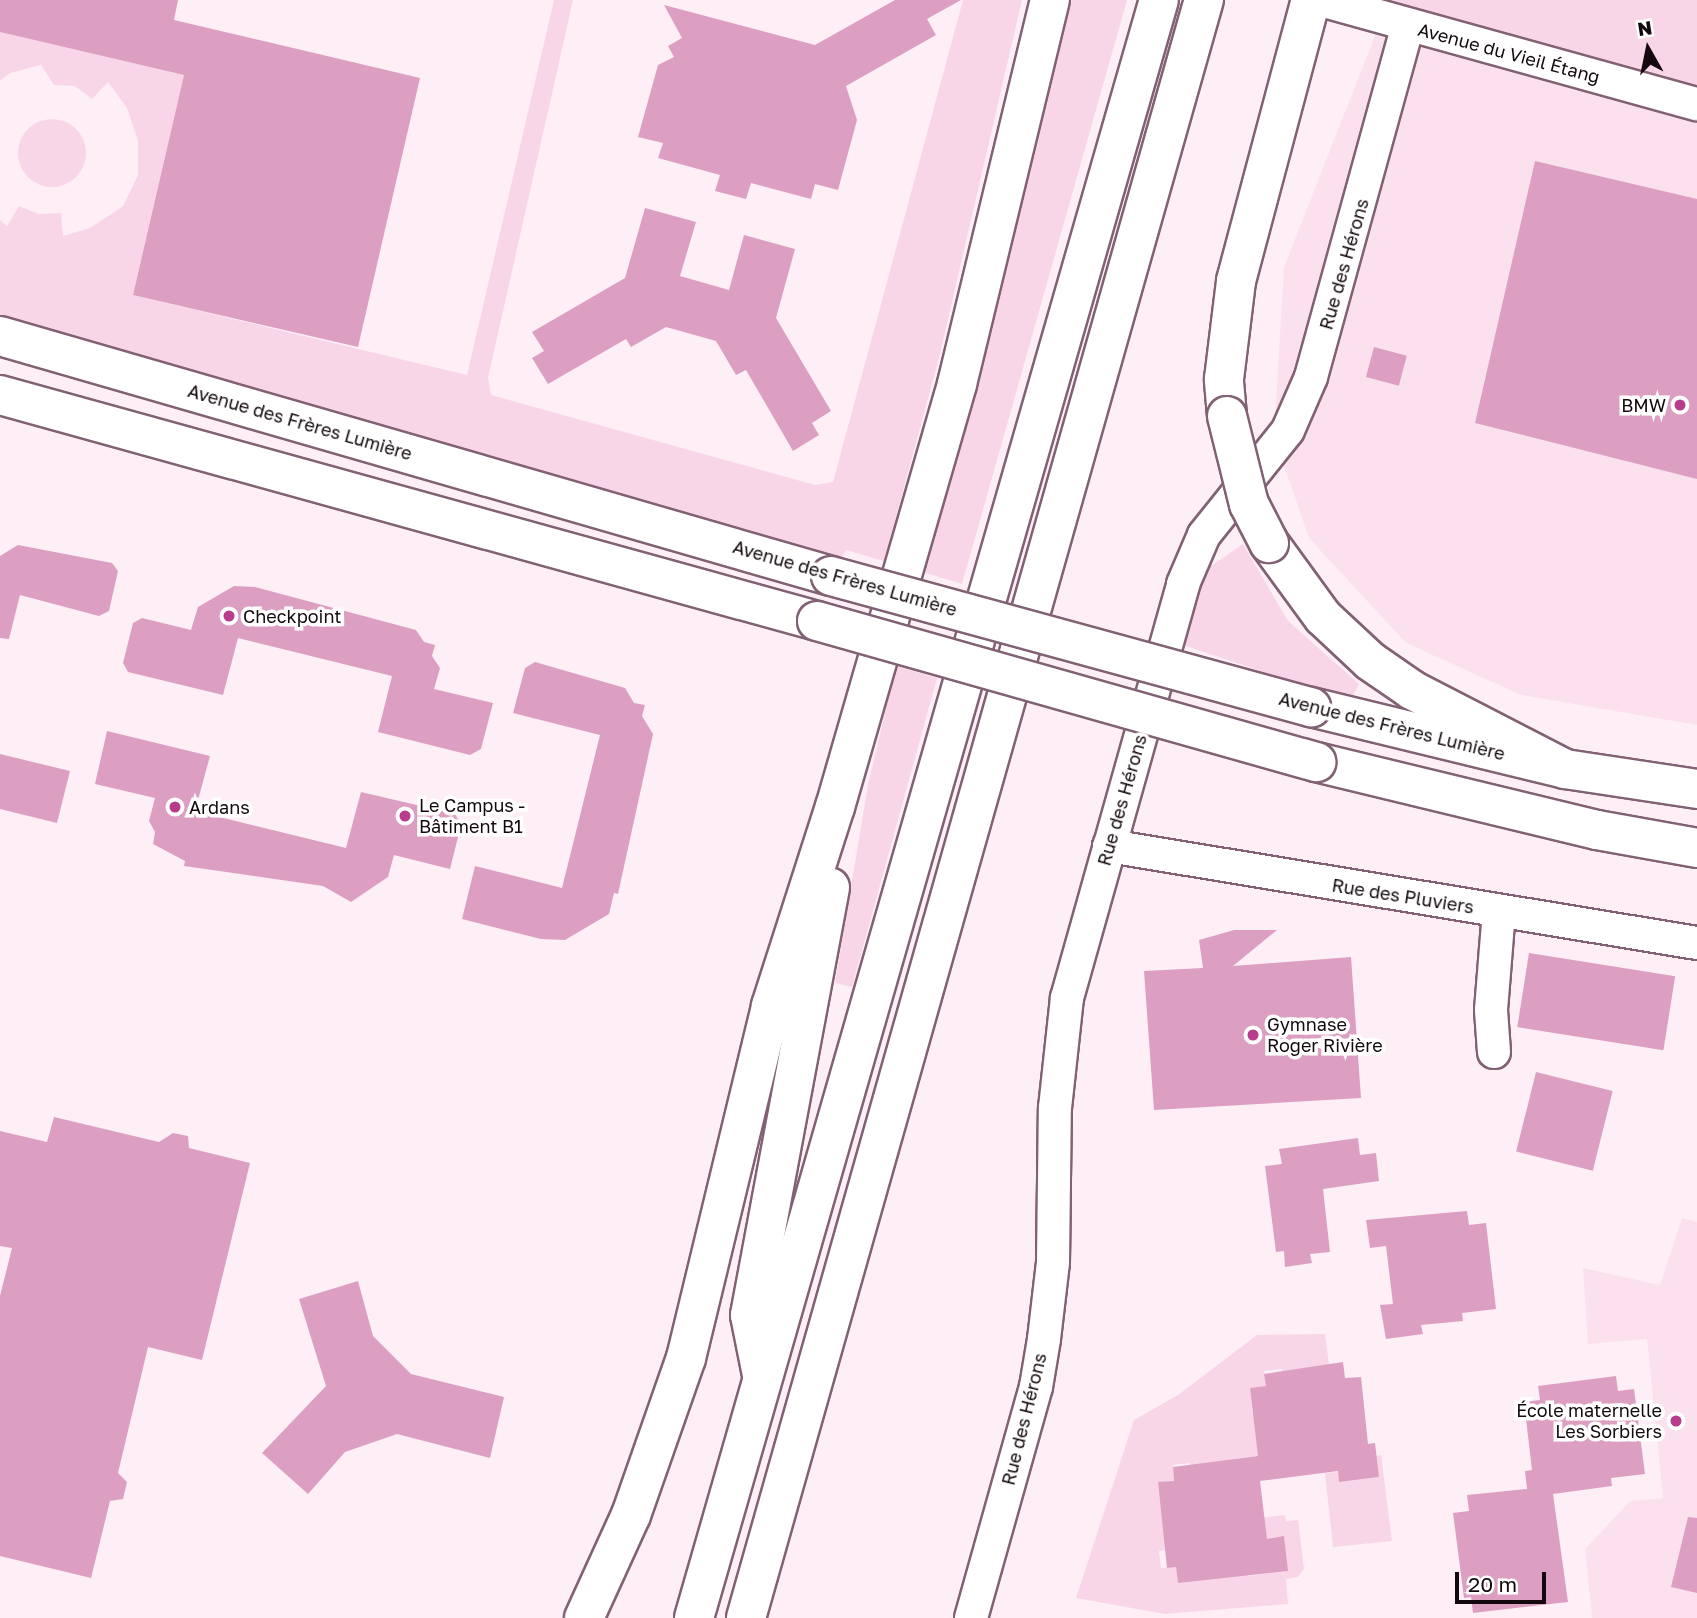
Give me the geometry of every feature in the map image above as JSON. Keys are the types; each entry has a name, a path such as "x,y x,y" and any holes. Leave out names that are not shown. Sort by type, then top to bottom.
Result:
{"main road":[{"path":"583,1618 631,1515 686,1358 771,1006 835,807 957,384 1051,0"},
{"path":"694,1618 1160,0"},
{"path":"746,1618 1204,0"},
{"path":"1311,0 1236,281 1224,365 1227,415 1249,504 1269,543 1306,597 1370,661 1412,690 1565,769"},
{"name":"Avenue des Frères Lumière","path":"0,335 831,576 1311,707 1565,769 1697,789"},
{"path":"0,358 71,377 104,366"},
{"path":"0,395 1316,762 1597,830 1697,848"},
{"path":"763,1380 750,1315 831,884 835,807"}],"street":[{"name":"Avenue du Vieil Étang","path":"1321,0 1697,104"},
{"name":"Rue des Hérons","path":"971,1618 1036,1387 1053,1262 1055,1108 1067,998 1188,572 1204,535 1288,430 1314,368 1408,25"},
{"name":"Rue des Pluviers","path":"1109,846 1697,943"},
{"path":"1494,1052 1491,1010 1499,912"}],"shaded area":[{"path":"554,0 573,0 488,378 491,395 815,485 833,482 963,0 1022,0 939,358 884,561 846,550 841,560 0,319 0,220 7,226 19,206 39,214 61,213 63,236 90,228 123,206 138,175 138,141 127,108 108,82 92,99 75,86 54,85 41,65 10,73 0,81 0,32 184,75 133,295 467,375"},
{"path":"1072,0 1127,0 962,584 923,572"},
{"path":"1365,0 1697,0 1697,89"},
{"path":"1389,0 1697,0 1697,725 1521,695 1406,643 1309,538 1274,437 1284,267"},
{"path":"59,119 80,134 86,146 84,166 76,177 59,187 45,187 28,177 20,166 18,146 28,129 39,121"},
{"path":"1243,544 1288,621 1359,684 1350,701 1183,645 1201,573"},
{"path":"896,666 937,678 852,987 835,983 868,785"},
{"name":"École maternelle Les Sorbiers","path":"1682,1218 1697,1222 1697,1618 1592,1618 1585,1549 1630,1501 1663,1498 1647,1339 1588,1344 1583,1268 1660,1285"},
{"path":"1325,1334 1329,1364 1286,1393 1282,1369 1264,1371 1266,1386 1250,1388 1253,1414 1274,1454 1232,1459 1235,1481 1194,1486 1190,1463 1173,1465 1174,1481 1158,1483 1161,1508 1182,1548 1159,1551 1161,1568 1176,1567 1178,1583 1246,1566 1248,1576 1287,1571 1284,1537 1259,1540 1257,1518 1285,1515 1286,1521 1298,1520 1304,1569 1298,1577 1286,1579 1288,1604 1165,1614 1076,1598 1134,1420 1178,1395 1257,1335"},
{"path":"1381,1455 1392,1541 1333,1547 1325,1473 1338,1472 1339,1482 1379,1477 1376,1456"}],"building":[{"path":"0,0 178,0 174,20 420,78 358,347 133,295 184,75 0,32"},
{"path":"895,0 961,0 927,19 936,35 846,86 857,120 838,190 815,184 811,199 751,183 746,199 715,191 720,175 658,158 663,143 638,137 658,65 674,57 668,46 682,38 664,5 815,45"},
{"path":"1535,161 1697,199 1697,479 1475,423"},
{"path":"645,208 696,222 680,276 729,290 744,235 795,249 776,318 831,411 812,423 819,435 793,451 746,370 736,375 716,341 666,327 631,347 626,339 548,384 532,358 544,351 532,332 625,278"},
{"path":"1374,347 1407,356 1399,386 1366,377"},
{"path":"18,545 112,563 118,571 109,611 99,616 20,595 9,639 0,638 0,556"},
{"path":"234,586 255,587 416,630 424,642 435,645 432,656 440,668 434,689 493,703 481,749 470,755 378,732 392,676 238,638 223,695 128,672 123,663 133,623 142,618 191,630 198,607"},
{"path":"535,662 625,688 634,703 645,705 642,716 653,734 618,894 614,893 609,914 565,940 541,939 462,919 475,866 562,888 600,735 513,713 525,668"},
{"name":"Le Campus - Bâtiment B1","path":"107,731 210,756 195,811 346,848 361,792 455,814 461,825 450,869 394,855 388,877 351,902 323,886 184,866 185,861 153,844 155,832 149,821 155,798 95,784"},
{"path":"0,754 70,771 57,823 0,809"},
{"name":"Gymnase Roger Rivière","path":"1234,930 1277,930 1233,966 1351,957 1361,1098 1154,1110 1144,971 1203,968 1199,940"},
{"path":"1529,953 1675,976 1663,1050 1517,1027"},
{"path":"1536,1072 1613,1091 1593,1171 1516,1152"},
{"path":"54,1117 159,1142 173,1133 188,1136 189,1148 250,1163 202,1360 148,1347 118,1473 127,1482 123,1499 110,1501 91,1578 0,1556 0,1296 12,1248 0,1246 0,1131 47,1142"},
{"path":"1358,1138 1360,1155 1376,1153 1379,1181 1323,1189 1330,1252 1310,1254 1312,1263 1285,1267 1284,1251 1276,1252 1265,1166 1282,1164 1279,1149"},
{"path":"1467,1211 1469,1225 1486,1223 1496,1309 1462,1313 1463,1321 1421,1325 1423,1334 1386,1339 1380,1305 1393,1304 1386,1246 1370,1248 1366,1220"},
{"path":"358,1281 373,1336 411,1374 504,1397 490,1458 397,1434 345,1452 308,1494 262,1453 326,1386 299,1299"},
{"path":"1343,1362 1345,1378 1361,1377 1368,1444 1375,1443 1379,1477 1339,1482 1338,1471 1260,1481 1267,1539 1284,1536 1288,1571 1178,1583 1176,1567 1167,1568 1158,1482 1174,1481 1173,1467 1258,1456 1250,1388 1266,1386 1264,1374"},
{"path":"1616,1376 1618,1391 1634,1389 1645,1474 1611,1478 1612,1486 1553,1494 1568,1602 1473,1613 1471,1597 1464,1598 1453,1513 1469,1511 1467,1495 1527,1489 1525,1471 1532,1470 1524,1402 1540,1400 1538,1386"},
{"path":"1688,1517 1697,1518 1697,1593 1671,1587"}],"place":[{"name":"BMW","path":"1680,405"},
{"name":"Checkpoint","path":"229,616"},
{"name":"Ardans","path":"175,807"},
{"name":"Le Campus - Bâtiment B1","path":"405,816"},
{"name":"Gymnase Roger Rivière","path":"1253,1035"},
{"name":"École maternelle Les Sorbiers","path":"1676,1421"}]}
